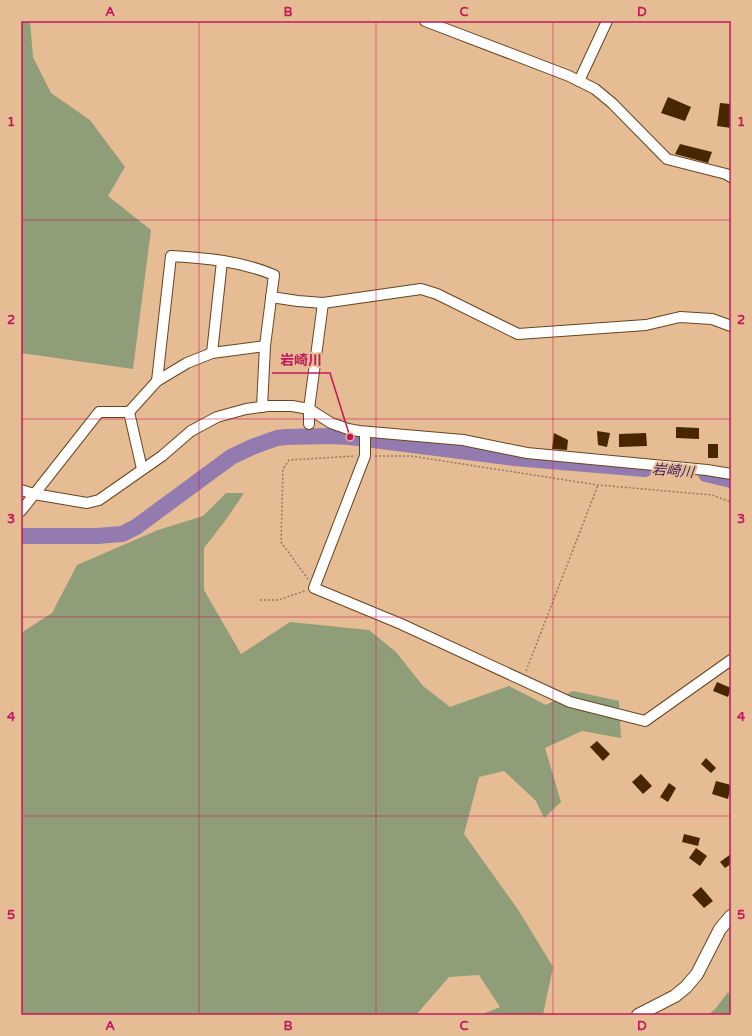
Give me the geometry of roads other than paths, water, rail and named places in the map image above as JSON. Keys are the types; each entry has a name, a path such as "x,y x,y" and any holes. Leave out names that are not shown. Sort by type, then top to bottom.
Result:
{"street":[{"path":"424,21 570,76 595,89 612,103 667,159 726,174 731,177"},
{"path":"579,81 607,21"},
{"path":"157,381 171,256 222,261 255,267 274,275 265,346 262,407"},
{"path":"212,353 222,261"},
{"path":"271,297 323,303 421,289 437,294 518,334 646,325 680,317 712,319 731,326"},
{"path":"309,424 309,408 323,303"},
{"path":"21,511 99,412 129,412 157,381 187,363 212,353 265,346"},
{"path":"21,490 34,494 87,503 99,500 162,456 191,431 217,417 246,409 292,406 309,408 331,423 348,429 365,432 463,440 527,453 707,470 731,474"},
{"path":"129,412 142,469"},
{"path":"365,432 365,456 314,588 401,624 570,702 646,722 731,660"},
{"path":"638,1015 675,996 686,987 697,974 720,929 731,916"}],"waterway":[{"name":"岩崎川","path":"21,536 97,536 122,534 136,527 231,457 252,447 277,438 286,437 350,437 514,458 645,469"},
{"name":"岩崎川","path":"706,474 731,480"}],"place":[{"name":"岩崎川","path":"350,437"}]}
